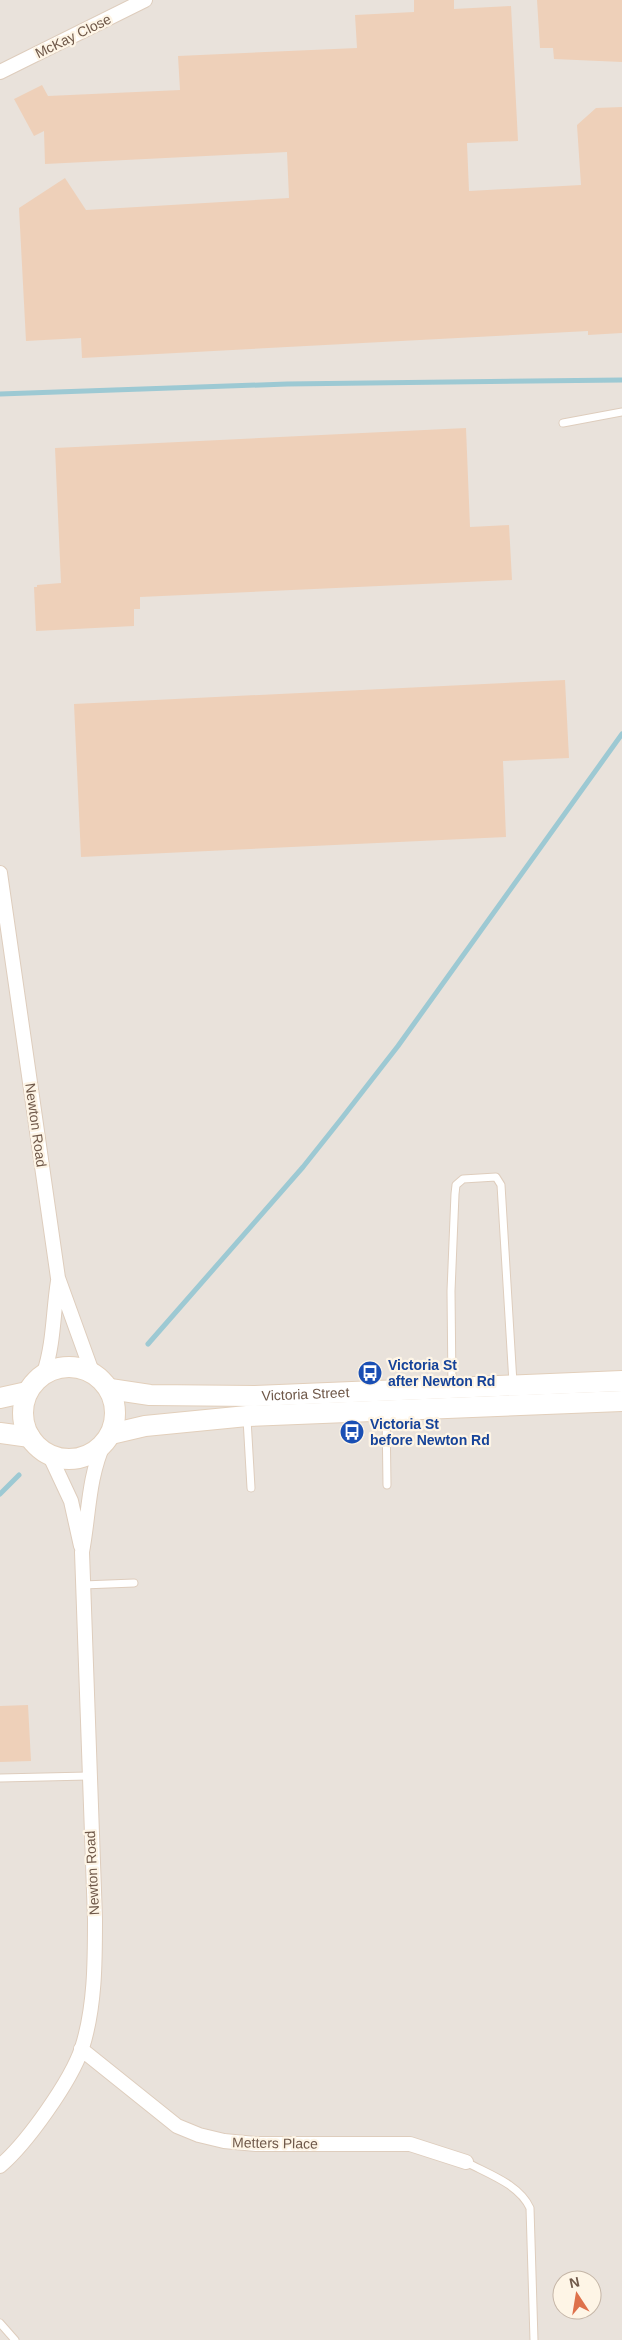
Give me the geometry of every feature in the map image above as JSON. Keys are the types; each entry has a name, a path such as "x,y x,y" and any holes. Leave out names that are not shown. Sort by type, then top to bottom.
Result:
{"main road":[{"path":"68,1366 92,1372 110,1389 115,1404 116,1419 107,1438 85,1456 74,1459 49,1454 30,1437 24,1423 23,1407 27,1392 44,1373 68,1366"},
{"name":"Victoria Street","path":"110,1389 150,1395 199,1397 622,1381"},
{"path":"0,1398 27,1392"},
{"name":"Victoria Street","path":"107,1438 145,1426 247,1416 622,1401"},
{"path":"0,1433 30,1437"}],"street":[{"name":"McKay Close","path":"0,72 145,0"},
{"name":"Newton Road","path":"0,872 6,960 58,1278 92,1372"},
{"path":"44,1373 53,1336 53,1312 58,1278"},
{"name":"Newton Road","path":"0,2166 37,2126 81,2048 91,2005 94,1965 82,1552 88,1522 91,1481 96,1461 107,1438"},
{"name":"Newton Road","path":"49,1454 71,1501 82,1552"},
{"name":"Metters Place","path":"81,2048 176,2126 199,2135 224,2141 256,2144 410,2144 466,2162"}],"lane":[{"path":"563,422 622,412"},
{"path":"452,1388 451,1291 456,1185 463,1179 496,1177 501,1185 503,1199 513,1386"},
{"path":"386,1409 387,1485"},
{"path":"247,1416 250,1488"},
{"path":"82,1585 134,1583"},
{"path":"0,1778 88,1776"},
{"path":"466,2162 511,2187 526,2199 530,2208 534,2340"},
{"path":"0,2323 15,2340"}],"shaded area":[{"path":"0,0 622,0 622,2340 0,2340"}],"building":[{"path":"414,0 454,0 454,9 511,6 518,141 467,143 469,191 581,185 577,125 596,108 622,107 622,333 588,335 588,331 82,358 81,338 26,341 19,208 65,178 86,210 289,198 287,152 45,164 44,131 34,136 14,99 42,85 48,96 180,90 178,56 357,48 355,15 414,12"},
{"path":"537,0 622,0 622,62 554,59 553,48 540,48"},
{"path":"466,428 470,527 509,525 512,580 140,597 140,609 134,609 134,626 36,631 34,587 37,587 37,585 61,583 55,448"},
{"path":"565,680 569,758 503,761 506,837 81,857 74,704"},
{"path":"28,1705 31,1761 0,1762 0,1706"}],"waterway":[{"path":"0,394 287,384 622,380"},
{"path":"148,1344 303,1167 398,1046 622,734"},
{"path":"0,1494 19,1475"}],"place":[{"name":"Victoria St after Newton Rd","path":"370,1373"},
{"name":"Victoria St before Newton Rd","path":"352,1432"}]}
